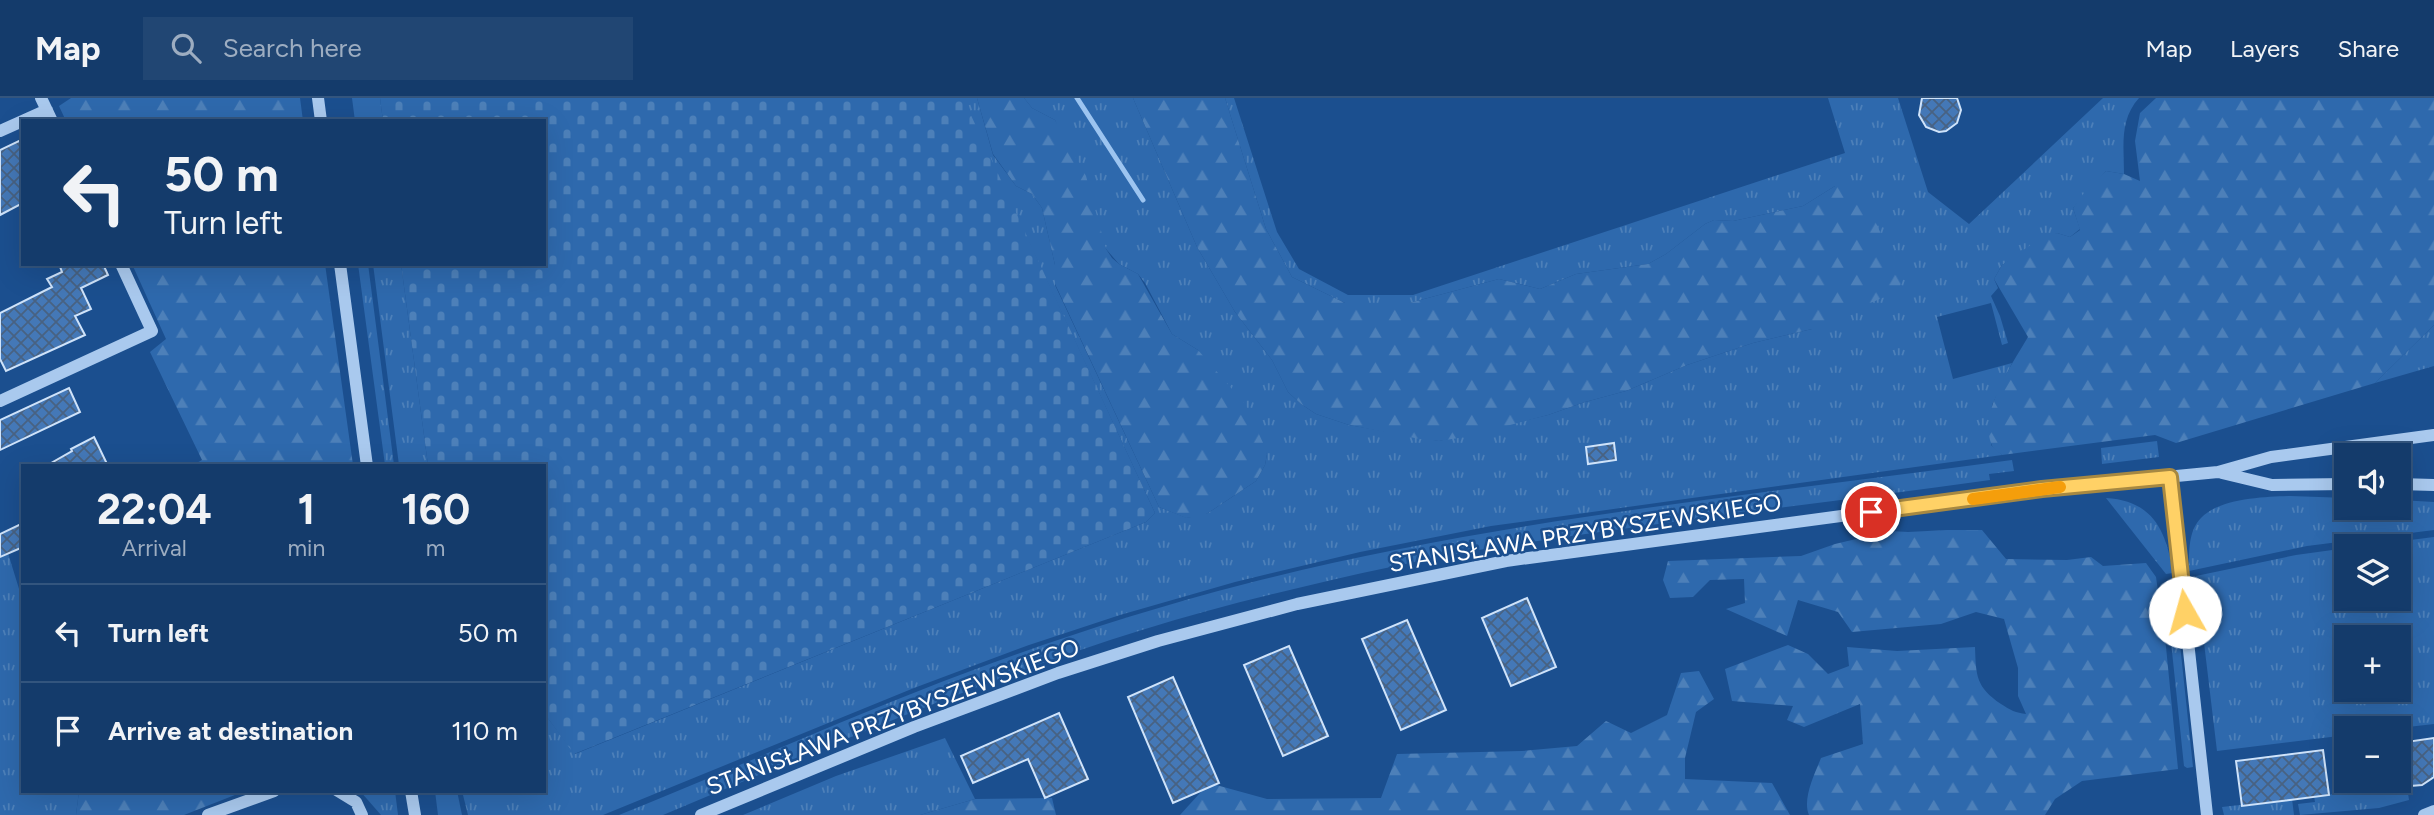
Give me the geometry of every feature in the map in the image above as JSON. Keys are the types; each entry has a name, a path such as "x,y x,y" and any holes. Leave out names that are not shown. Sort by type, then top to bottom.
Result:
{"street":[{"path":"318,98 321,119"},
{"path":"25,119 46,109"},
{"path":"0,131 21,121"},
{"path":"0,401 152,331 122,266"},
{"path":"340,266 367,464"},
{"name":"STANISŁAWA PRZYBYSZEWSKIEGO","path":"701,815 914,727 1026,685 1157,641 1297,604 1506,561 2042,489 2218,472 2271,457 2434,435"},
{"name":"STANISŁAWA PRZYBYSZEWSKIEGO","path":"2218,472 2272,485 2334,484"},
{"path":"2170,477 2207,815"},
{"path":"2411,484 2434,485"},
{"path":"208,815 268,793"},
{"path":"341,793 356,802 362,815"},
{"path":"411,793 415,815"},
{"path":"2424,815 2434,811"}],"green space":[{"path":"71,98 300,98 303,119 65,119 59,106"},
{"path":"352,98 380,98 383,119 355,119"},
{"path":"380,98 968,98 969,111 1155,513 1146,522 574,754 546,716 546,464 428,464 401,266 546,266 546,119 383,119"},
{"path":"968,98 977,98 993,155 1016,186 1032,194 1042,208 1055,265 1055,285 1159,507 1187,518 1208,513 1256,481 1265,465 1267,454 1198,350 1172,334 1145,283 1138,274 1119,264 1106,249 1055,120 1032,108 1024,98 1133,98 1197,247 1235,312 1272,360 1288,392 1316,414 1349,425 1439,441 1548,415 1626,391 1687,365 1753,343 1812,329 1835,186 1803,206 1733,221 1714,220 1648,264 1576,274 1540,289 1499,279 1409,303 1345,303 1292,277 1266,229 1225,98 1234,98 1277,232 1299,269 1348,295 1413,295 1845,153 1828,98 1898,98 1928,192 1969,224 2103,98 2139,98 2125,125 2124,174 2106,171 2073,208 2080,229 2070,237 2057,233 2002,265 1994,279 1998,288 1991,296 2008,343 2002,345 1991,303 1937,317 1953,379 2012,363 1992,405 1991,445 2002,455 1491,526 1360,552 1235,582 1029,645 914,688 603,815 468,815 462,793 546,793 546,716 575,754 1146,522 1155,513 968,111"},
{"path":"977,98 1024,98 1032,108 1055,120 1086,176 1106,249 1112,258 1138,274 1172,334 1198,350 1245,404 1267,454 1265,465 1256,481 1208,513 1186,518 1159,507 1055,284 1055,265 1042,208 1032,194 1016,186 993,154"},
{"path":"1133,98 1225,98 1266,229 1292,277 1345,303 1409,303 1499,279 1540,289 1576,274 1648,264 1714,220 1733,221 1803,206 1844,182 1854,183 1865,199 1902,280 1899,289 1891,294 1812,329 1753,343 1687,365 1626,391 1465,437 1439,441 1349,425 1316,414 1288,392 1272,360 1235,312 1197,247"},
{"path":"2156,98 2434,98 2434,325 2375,383 2176,443 2155,435 2002,455 1991,443 1989,430 1993,402 2028,337 1994,279 2002,265 2042,237 2057,233 2070,237 2080,230 2073,208 2106,171 2124,174 2140,181 2135,141 2140,113"},
{"path":"133,266 325,266 353,464 195,464 202,460 150,352 166,339"},
{"path":"358,266 368,266 394,464 385,464"},
{"path":"373,266 401,266 428,464 399,464"},
{"path":"2434,325 2434,366 2375,383"},
{"path":"2157,441 2159,457 2102,464 2101,448"},
{"path":"2012,460 2014,471 1989,474 1990,480 1450,555 1194,614 1040,664 964,692 663,815 619,815 968,672 1106,624 1245,584 1340,561 1530,525"},
{"path":"2268,497 2334,498 2334,520 2411,520 2411,501 2434,502 2434,530 2402,534 2334,534 2334,543 2189,571 2190,543 2201,518 2219,506"},
{"path":"2106,498 2135,505 2154,520 2166,544 2173,573 2166,574"},
{"path":"1982,530 2006,559 2067,560 2091,557 2103,566 2146,563 2156,577 2178,769 2082,781 2055,799 2045,815 1809,815 1808,794 1821,758 1863,744 1860,704 1804,727 1787,720 1793,706 1732,701 1725,669 1788,645 1808,654 1828,674 1849,666 1847,647 1897,651 1975,647 1977,673 1982,686 2004,706 2026,714 2018,696 2018,668 2004,619 1976,612 1941,624 1852,632 1838,612 1798,600 1787,636 1726,609 1745,603 1744,579 1710,580 1693,597 1670,598 1663,580 1668,561 1801,556 1835,544 1890,531"},
{"path":"2434,537 2434,724 2411,727 2411,716 2334,716 2334,737 2217,751 2196,576 2334,550 2334,611 2411,611 2411,540"},
{"path":"8,553 21,595 21,793 79,793 76,815 0,815 0,558"},
{"path":"2174,588 2193,767 2187,768 2184,766 2166,594"},
{"path":"1699,671 1714,699 1696,712 1685,758 1685,779 1772,783 1790,815 1180,815 1209,783 1267,799 1381,798 1397,754 1522,751 1577,746 1606,721 1631,733 1667,715 1681,673"},
{"path":"945,738 975,799 920,815 743,815 836,776"},
{"path":"79,793 240,793 184,815 76,815"},
{"path":"362,793 395,793 398,815 381,815"},
{"path":"435,793 457,793 462,815 438,815"},
{"path":"2408,793 2409,800 2379,808 2300,815 2298,804 2315,802 2314,796"},
{"path":"1052,798 1056,815 920,815 975,799"},
{"path":"2292,799 2294,815 2224,815 2222,807"}],"building":[{"path":"1922,98 1957,98 1961,110 1957,123 1946,131 1939,132 1926,127 1919,115"},
{"path":"21,140 21,204 0,215 0,150"},
{"path":"60,266 104,266 108,275 81,288 91,309 75,316 85,335 6,371 0,359 0,313 52,287 47,279 62,272"},
{"path":"69,388 80,412 0,450 0,420"},
{"path":"94,437 107,464 49,464 72,451 71,449"},
{"path":"1614,443 1616,460 1588,464 1586,447"},
{"path":"21,524 21,548 0,557 0,534"},
{"path":"1527,598 1556,667 1511,686 1482,618"},
{"path":"1407,620 1446,710 1401,730 1362,639"},
{"path":"1289,646 1328,736 1283,756 1244,665"},
{"path":"1173,677 1219,783 1173,803 1128,697"},
{"path":"1059,713 1088,779 1045,798 1028,759 973,783 961,756"},
{"path":"2434,738 2434,777 2422,785 2411,786 2411,741"},
{"path":"2323,750 2329,795 2242,806 2236,761"}],"waterway":[{"path":"1077,98 1143,200"}],"slow traffic":[{"path":"1973,499 2060,487"}],"route":[{"path":"1871,512 2042,489 2170,477 2185,612"}]}
